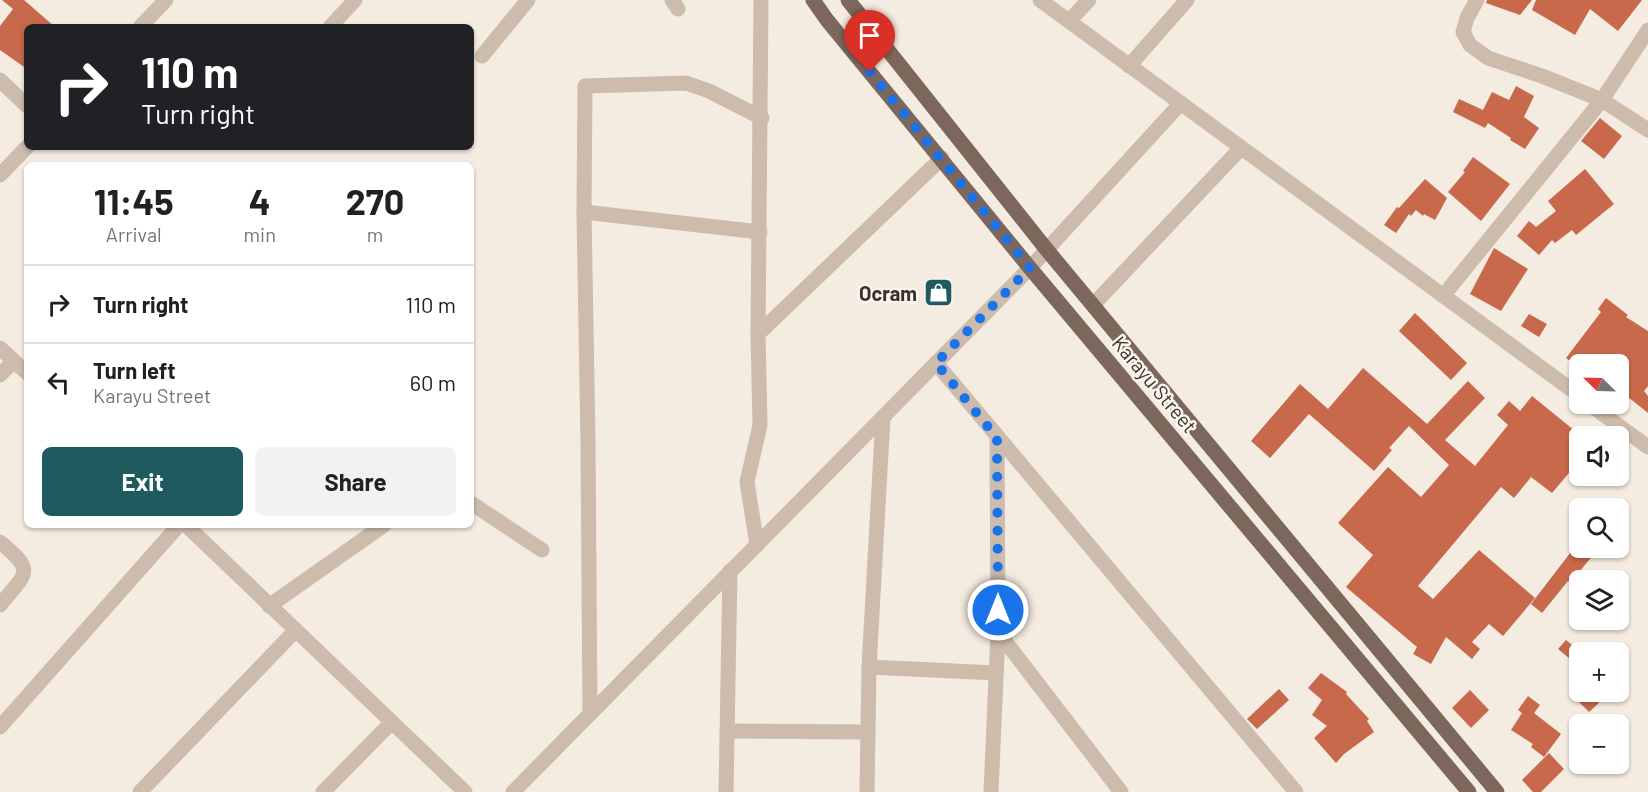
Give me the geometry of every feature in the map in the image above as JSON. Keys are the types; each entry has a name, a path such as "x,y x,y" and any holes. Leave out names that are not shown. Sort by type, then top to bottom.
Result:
{"main road":[{"name":"Karayu Street","path":"813,0 1030,268 1469,792"},
{"name":"Karayu Street","path":"848,0 1047,250 1497,792"}],"street":[{"path":"143,24 166,0"},
{"path":"333,24 354,0"},
{"path":"482,56 528,0"},
{"path":"757,545 747,482 760,425 758,334 762,118 761,0"},
{"path":"1040,0 1569,388"},
{"path":"1069,21 1089,0"},
{"path":"1129,66 1187,0"},
{"path":"1477,0 1467,18 1463,32 1470,45 1488,58 1602,100 1648,130"},
{"path":"1443,296 1602,100 1648,30"},
{"path":"0,80 24,103"},
{"path":"590,714 584,212 585,86 686,83 708,91 762,118"},
{"path":"513,792 1030,268 1181,103"},
{"path":"1093,305 1241,148"},
{"path":"0,175 24,150"},
{"path":"758,334 942,158"},
{"path":"584,212 760,232"},
{"path":"0,348 24,371"},
{"path":"0,375 14,361"},
{"path":"936,363 1296,792"},
{"path":"1603,414 1648,447"},
{"path":"867,792 869,667 883,417"},
{"path":"991,792 998,632 997,438"},
{"path":"474,505 542,550"},
{"path":"0,727 175,528"},
{"path":"189,528 465,792"},
{"path":"269,606 380,528"},
{"path":"0,542 19,558 24,565 24,571 22,578 0,604"},
{"path":"726,792 730,572"},
{"path":"140,792 295,631"},
{"path":"998,632 1121,792"},
{"path":"869,667 996,673"},
{"path":"323,792 392,722"},
{"path":"727,731 868,732"}],"building":[{"path":"2,0 24,0 52,24 24,24 24,67 0,50 0,26 13,9"},
{"path":"1487,0 1532,0 1520,15 1486,3"},
{"path":"1536,0 1642,0 1618,31 1590,9 1575,35 1532,10"},
{"path":"1516,86 1534,96 1524,117 1539,128 1525,149 1488,123 1485,128 1453,112 1459,99 1483,110 1492,92 1509,100"},
{"path":"1600,118 1622,136 1604,159 1581,141"},
{"path":"1473,157 1510,184 1481,221 1448,192 1465,172 1463,171"},
{"path":"1585,169 1614,204 1576,235 1572,230 1555,243 1552,240 1539,255 1517,236 1529,221 1536,227 1556,211 1548,201"},
{"path":"1425,179 1447,198 1435,220 1424,214 1423,216 1416,210 1411,216 1409,214 1396,233 1384,225 1397,207 1399,208"},
{"path":"1494,248 1528,269 1501,311 1470,294"},
{"path":"1606,298 1628,315 1626,317 1648,331 1648,386 1644,391 1648,396 1648,413 1629,398 1629,354 1569,354 1601,312 1598,309"},
{"path":"1415,313 1467,363 1451,380 1399,331"},
{"path":"1529,314 1547,324 1539,337 1521,326"},
{"path":"1363,368 1427,424 1468,381 1485,398 1445,440 1475,466 1508,425 1497,415 1509,401 1520,411 1532,396 1569,426 1569,473 1552,493 1531,477 1514,498 1501,487 1418,586 1433,599 1479,550 1535,598 1503,636 1489,624 1472,642 1480,649 1472,659 1446,637 1431,664 1413,654 1417,647 1346,587 1373,555 1338,523 1388,467 1421,497 1449,465 1409,426 1389,448 1392,450 1374,471 1309,414 1270,458 1251,441 1300,384 1328,409"},
{"path":"1569,555 1569,558 1591,558 1581,570 1569,570 1569,582 1542,613 1531,604"},
{"path":"1566,640 1569,642 1569,658 1558,649"},
{"path":"1321,673 1347,692 1346,694 1369,719 1367,721 1374,732 1344,754 1336,763 1314,738 1327,726 1312,715 1322,700 1308,688"},
{"path":"1279,689 1289,700 1257,729 1247,719"},
{"path":"1470,690 1489,710 1471,728 1452,708"},
{"path":"1528,696 1540,705 1534,713 1561,734 1544,757 1531,747 1533,744 1511,730 1522,713 1518,710"},
{"path":"1579,702 1599,703 1589,712"},
{"path":"1549,753 1564,769 1541,792 1533,792 1522,780"}],"place":[{"name":"Ocram","path":"938,293"}],"route":[{"path":"870,72 1030,268 936,363 997,438 998,610"}]}
